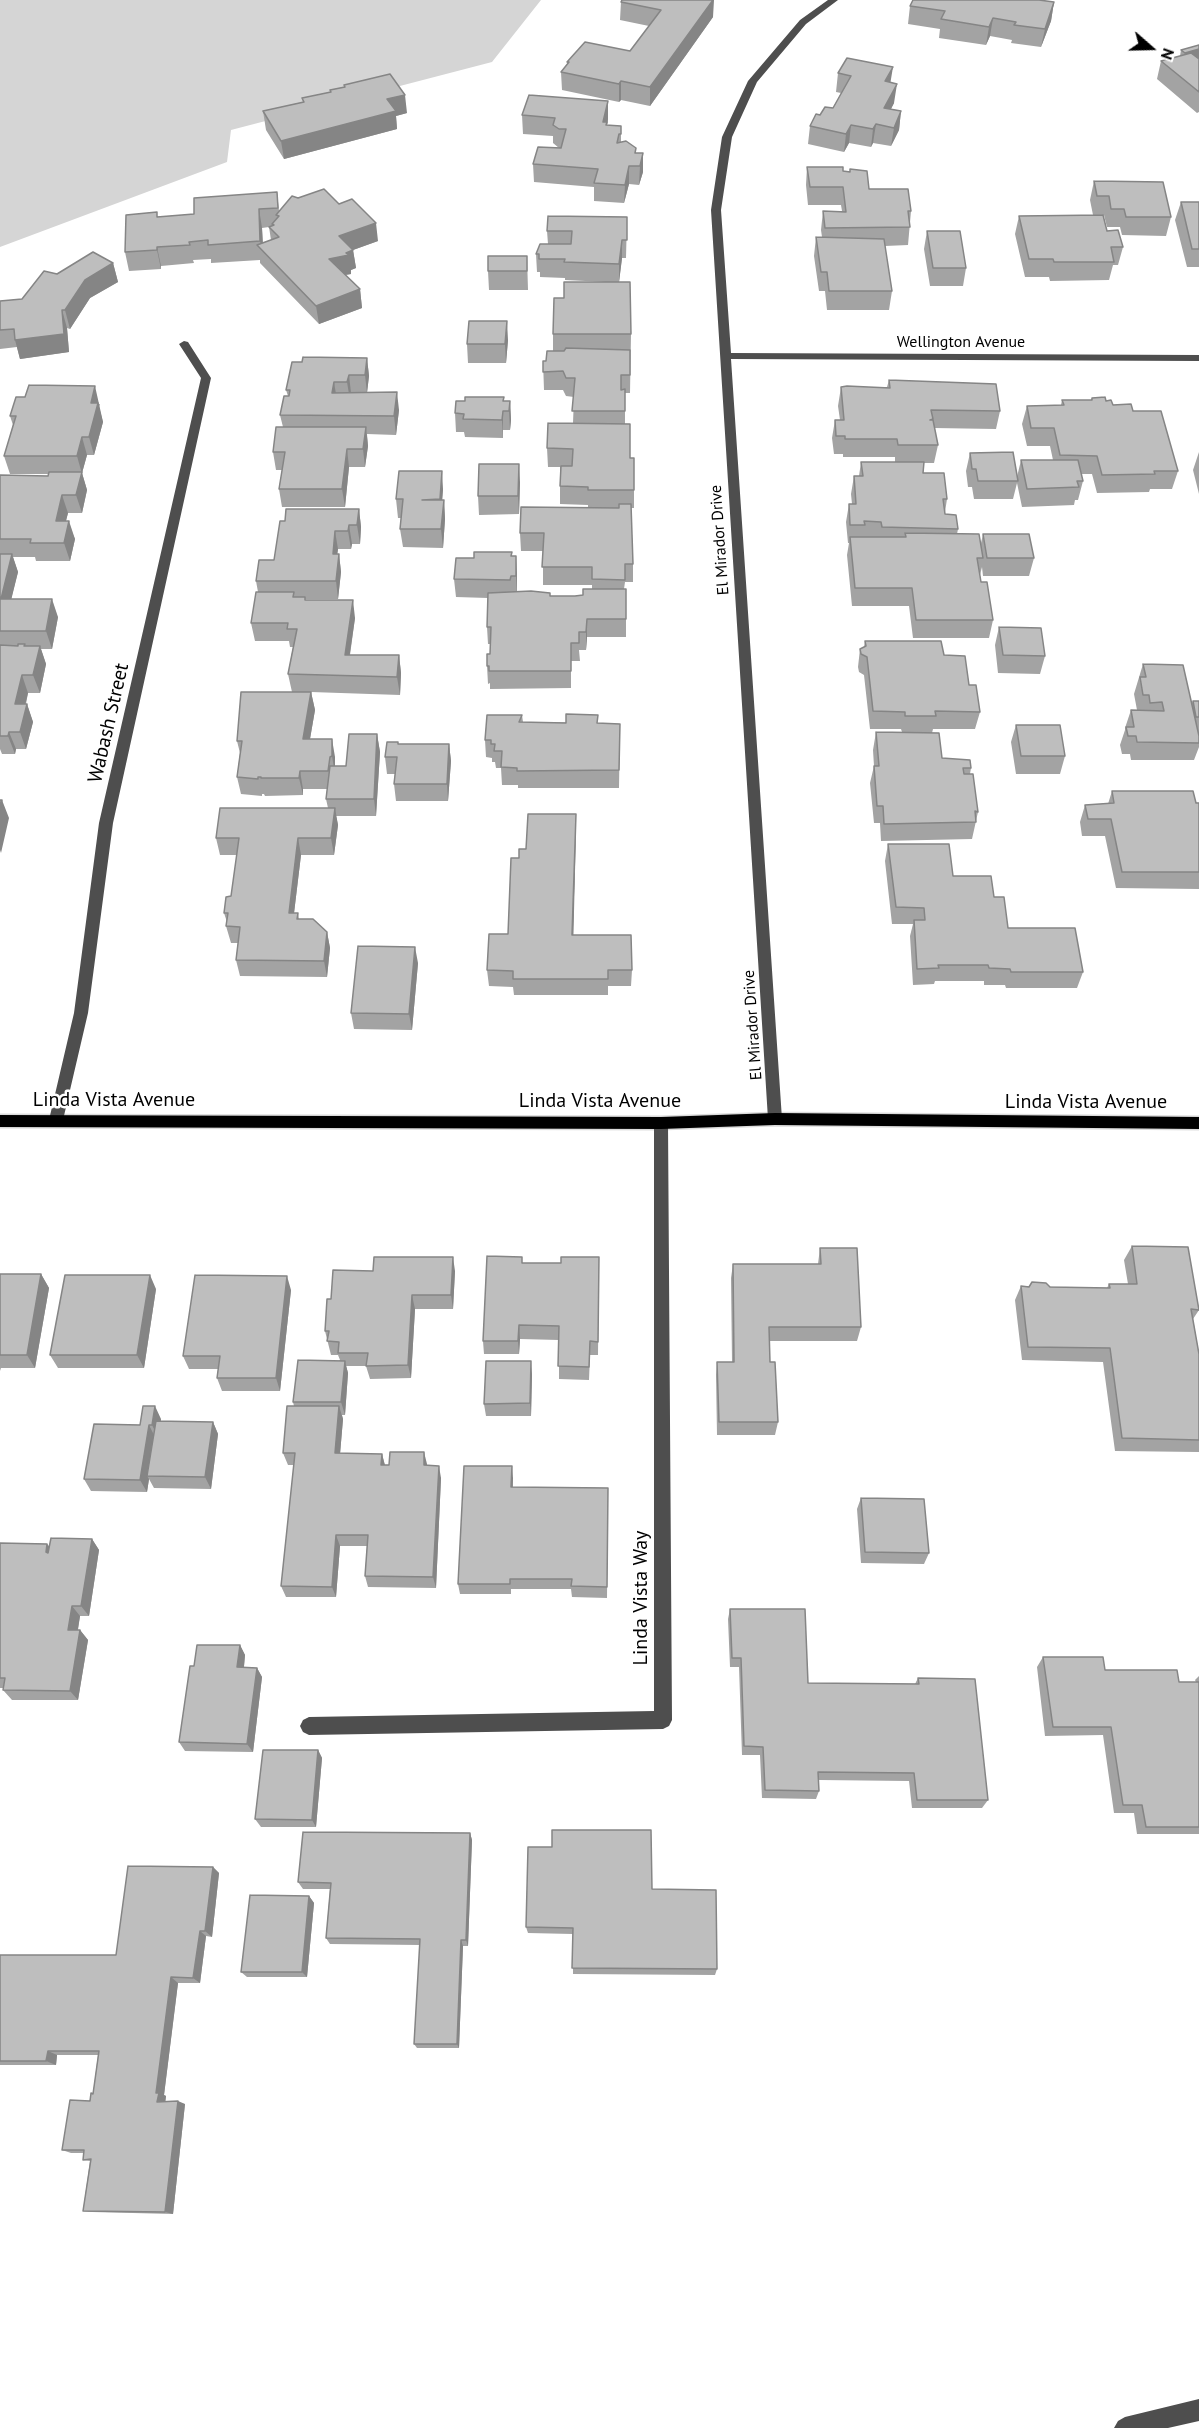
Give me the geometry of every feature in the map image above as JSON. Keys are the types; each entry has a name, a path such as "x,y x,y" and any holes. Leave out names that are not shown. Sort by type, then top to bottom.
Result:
{"main road":[{"name":"Linda Vista Avenue","path":"0,1121 661,1123 775,1119 1199,1124"}],"street":[{"name":"El Mirador Drive","path":"775,1119 716,210 727,137 753,81 803,22 834,0"},
{"name":"Wabash Street","path":"56,1120 81,1013 106,823 206,378 184,344"},
{"name":"Wellington Avenue","path":"724,356 1199,358"},
{"name":"Linda Vista Way","path":"309,1726 663,1720 661,1123"},
{"path":"1125,2428 1199,2410"}],"shaded area":[{"path":"0,0 541,0 492,62 231,130 227,162 0,247"}],"building":[{"path":"622,0 713,0 650,87 621,81 619,84 561,72 585,42 630,51 661,10 621,2"},
{"path":"913,0 1054,2 1045,29 1014,25 1016,22 993,18 989,27 941,19 945,11 910,6"},
{"path":"1199,45 1199,49 1185,53 1181,50"},
{"path":"1191,53 1199,59 1199,92 1161,61"},
{"path":"847,58 893,67 885,81 897,84 884,108 901,111 894,128 876,124 873,129 851,125 846,134 810,126 816,114 820,115 825,107 833,108 851,76 838,73"},
{"path":"390,74 405,95 387,99 396,111 281,141 263,111 304,102 302,98 331,92 330,90 345,87 344,85"},
{"path":"529,95 608,101 603,122 607,122 606,125 621,126 621,134 619,134 617,143 626,141 636,148 635,153 643,153 640,166 629,166 625,185 594,183 598,169 533,164 538,147 561,148 566,129 559,129 553,125 555,118 522,115"},
{"path":"807,167 843,167 843,171 850,172 850,169 867,171 869,189 908,189 911,211 908,211 910,227 825,228 823,211 846,212 843,187 810,187"},
{"path":"1094,181 1163,182 1171,217 1126,217 1124,209 1111,209 1109,196 1097,196"},
{"path":"324,189 339,204 352,199 376,223 339,236 353,250 346,253 349,255 329,259 360,289 316,306 257,245 279,237 269,227 274,225 272,224 279,216 276,215 292,196 298,198"},
{"path":"277,192 278,208 259,209 260,241 208,245 208,240 189,242 190,245 157,247 157,250 125,252 126,215 157,212 157,217 194,214 194,198"},
{"path":"1181,202 1199,202 1199,249 1192,249"},
{"path":"1103,215 1107,231 1118,230 1123,247 1111,247 1114,262 1054,262 1053,259 1029,259 1019,216"},
{"path":"548,216 627,217 627,240 622,240 619,264 539,259 539,254 536,254 540,244 571,244 572,231 547,231"},
{"path":"927,231 960,231 966,268 933,268"},
{"path":"816,237 884,239 892,291 829,291 827,272 821,272"},
{"path":"93,252 113,263 85,280 65,310 62,310 64,334 15,340 14,329 0,330 0,301 22,299 44,271 57,274"},
{"path":"488,256 527,256 527,271 488,271"},
{"path":"564,282 630,282 631,334 553,334 554,298 564,298"},
{"path":"469,321 507,321 505,344 467,344"},
{"path":"566,348 630,350 630,375 621,375 621,390 625,389 625,411 572,411 575,378 566,378 563,371 543,372 543,361 546,361 547,351 564,351"},
{"path":"303,357 367,358 365,375 349,375 347,382 334,382 332,393 397,392 394,416 280,415 284,396 289,396 290,390 286,390 292,362 302,362"},
{"path":"889,380 996,384 1000,411 931,410 933,419 930,420 933,420 938,445 898,445 897,439 845,439 845,436 836,436 835,420 844,420 841,387 890,388"},
{"path":"29,385 95,386 91,403 98,403 89,437 82,437 77,456 4,456 16,416 10,416 16,397 25,397"},
{"path":"465,397 504,397 503,401 510,401 509,411 503,411 502,420 463,419 464,414 455,413 456,401 465,401"},
{"path":"1105,397 1106,401 1111,400 1113,405 1131,404 1133,411 1161,411 1178,471 1102,475 1097,456 1060,455 1054,428 1031,428 1027,406 1064,405 1062,400 1092,400 1092,398"},
{"path":"548,423 630,424 630,458 634,458 634,490 588,490 588,487 560,486 561,466 572,466 573,449 547,448"},
{"path":"276,427 366,427 363,449 347,449 342,489 279,489 285,452 273,452"},
{"path":"1013,452 1018,481 978,481 976,469 972,469 970,453"},
{"path":"1021,460 1078,460 1083,481 1077,481 1079,487 1027,489"},
{"path":"861,462 924,462 923,473 944,473 947,499 943,499 945,514 956,515 958,529 882,527 881,522 864,521 865,525 850,525 849,504 856,504 854,476 863,476"},
{"path":"479,464 519,464 518,496 478,496"},
{"path":"399,471 442,471 440,499 422,500 444,500 441,529 400,529 403,499 396,499"},
{"path":"49,472 82,472 76,495 62,495 56,521 69,521 64,543 30,543 31,539 0,539 0,475 48,476"},
{"path":"619,504 631,504 633,564 625,564 625,580 592,579 592,567 542,567 544,533 520,533 521,507 619,508"},
{"path":"286,509 359,509 357,525 349,525 348,531 335,531 333,554 339,554 336,581 256,581 259,560 274,560 280,521 285,521"},
{"path":"905,533 979,534 983,558 977,558 981,582 987,582 993,620 916,620 912,588 855,588 850,537 906,537"},
{"path":"983,534 1029,534 1034,558 987,558"},
{"path":"474,552 512,552 511,556 516,556 516,576 511,576 510,580 454,579 456,558 474,558"},
{"path":"0,554 12,554 1,599 52,599 46,631 0,631"},
{"path":"583,589 626,589 626,619 587,619 586,632 579,632 579,643 571,643 571,671 489,671 487,654 490,654 491,627 487,627 488,593 531,591 550,593 550,596 575,596 583,595"},
{"path":"256,592 294,592 293,597 305,597 305,600 353,600 345,655 399,655 397,677 288,674 297,629 287,629 288,623 251,623"},
{"path":"999,627 1041,628 1045,656 1003,655"},
{"path":"865,641 941,641 944,655 965,656 969,685 976,685 980,712 935,711 936,716 905,716 905,712 873,711 867,657 861,654 860,649 866,646"},
{"path":"18,644 40,646 33,675 22,675 15,704 27,704 20,732 9,732 8,736 0,736 0,645 18,646"},
{"path":"1143,664 1183,665 1199,743 1137,742 1136,736 1128,736 1126,727 1134,727 1131,710 1164,711 1162,702 1150,703 1149,695 1143,695 1140,677 1146,677"},
{"path":"241,692 311,692 303,739 332,739 332,756 328,771 300,771 299,778 237,777 242,741 237,741"},
{"path":"1193,701 1199,701 1199,717 1196,717"},
{"path":"566,714 598,715 597,723 620,724 619,770 517,771 517,768 501,767 502,751 494,751 495,744 491,744 491,740 485,740 487,715 522,715 519,722 566,723"},
{"path":"1016,725 1060,725 1065,756 1021,756"},
{"path":"876,732 939,733 942,758 970,760 971,768 963,768 964,774 973,774 978,812 975,811 976,822 884,824 883,806 877,806 874,766 879,766"},
{"path":"349,734 377,734 374,799 326,799 330,766 346,766"},
{"path":"387,742 449,744 447,784 394,784 397,757 385,757"},
{"path":"1112,791 1193,791 1196,803 1199,803 1199,872 1122,872 1111,819 1088,819 1085,805 1114,803"},
{"path":"220,808 335,808 331,838 298,838 289,913 298,913 297,919 313,919 327,932 324,961 236,960 240,927 226,926 228,913 224,913 226,897 231,896 239,838 216,838"},
{"path":"528,814 576,814 572,935 631,935 632,970 608,970 608,979 513,979 513,971 487,970 489,934 508,934 511,858 519,858 519,849 526,849"},
{"path":"888,844 949,844 953,876 991,876 994,897 1004,897 1008,928 1075,928 1083,972 1011,972 1010,969 989,968 988,965 938,965 939,968 917,969 914,920 925,920 924,908 896,907"},
{"path":"358,946 415,947 409,1014 351,1013"},
{"path":"1132,1246 1188,1247 1199,1310 1191,1309 1199,1354 1199,1440 1122,1438 1110,1348 1028,1347 1021,1286 1029,1287 1032,1282 1046,1283 1050,1287 1110,1288 1109,1284 1137,1284"},
{"path":"820,1248 857,1248 861,1327 769,1327 770,1362 775,1362 778,1422 719,1422 717,1362 734,1362 733,1264 821,1264"},
{"path":"487,1256 522,1257 522,1263 561,1263 561,1257 599,1257 598,1342 590,1341 589,1367 558,1366 559,1326 519,1325 518,1341 483,1341"},
{"path":"374,1257 453,1257 451,1295 412,1295 408,1365 366,1366 368,1353 338,1353 339,1342 327,1341 329,1331 325,1331 327,1299 331,1299 333,1270 373,1271"},
{"path":"0,1274 41,1274 27,1355 0,1355"},
{"path":"65,1275 150,1275 137,1355 50,1355"},
{"path":"195,1275 287,1276 276,1378 217,1378 220,1356 183,1356"},
{"path":"298,1360 345,1361 341,1402 293,1402"},
{"path":"486,1361 531,1361 530,1403 484,1404"},
{"path":"143,1406 155,1406 152,1425 149,1425 140,1480 84,1479 94,1424 140,1425"},
{"path":"287,1406 339,1406 335,1453 382,1454 381,1465 389,1465 390,1452 424,1452 424,1465 439,1466 433,1577 365,1576 368,1535 336,1535 332,1587 281,1586 295,1453 283,1453"},
{"path":"156,1421 213,1422 205,1477 147,1476"},
{"path":"464,1466 512,1466 511,1487 608,1488 607,1587 571,1586 572,1579 510,1579 510,1584 458,1584"},
{"path":"861,1498 924,1499 929,1553 865,1552"},
{"path":"51,1538 92,1539 81,1606 72,1606 68,1630 80,1630 70,1691 3,1690 5,1678 0,1678 0,1543 47,1544 46,1552 48,1553"},
{"path":"730,1609 805,1609 808,1683 919,1684 918,1678 975,1679 988,1800 917,1800 914,1773 818,1772 819,1791 765,1790 763,1747 744,1746 741,1658 732,1658"},
{"path":"197,1645 240,1645 237,1667 257,1668 247,1744 179,1742 190,1666 194,1666"},
{"path":"1043,1657 1103,1657 1105,1670 1177,1670 1179,1682 1199,1682 1199,1827 1146,1827 1142,1805 1123,1805 1111,1727 1053,1727"},
{"path":"263,1750 318,1750 312,1820 255,1819"},
{"path":"552,1830 651,1830 652,1889 716,1890 717,1969 572,1968 573,1928 526,1927 528,1847 552,1847"},
{"path":"303,1832 470,1833 466,1940 461,1940 457,2044 414,2044 420,1939 326,1938 331,1883 298,1882"},
{"path":"128,1866 213,1867 205,1931 200,1931 193,1978 171,1977 156,2093 159,2093 157,2102 178,2101 165,2212 83,2211 91,2159 83,2160 84,2150 62,2150 70,2100 90,2101 99,2051 48,2051 46,2061 0,2061 0,1955 116,1955"},
{"path":"250,1895 309,1896 302,1972 241,1972"}]}
